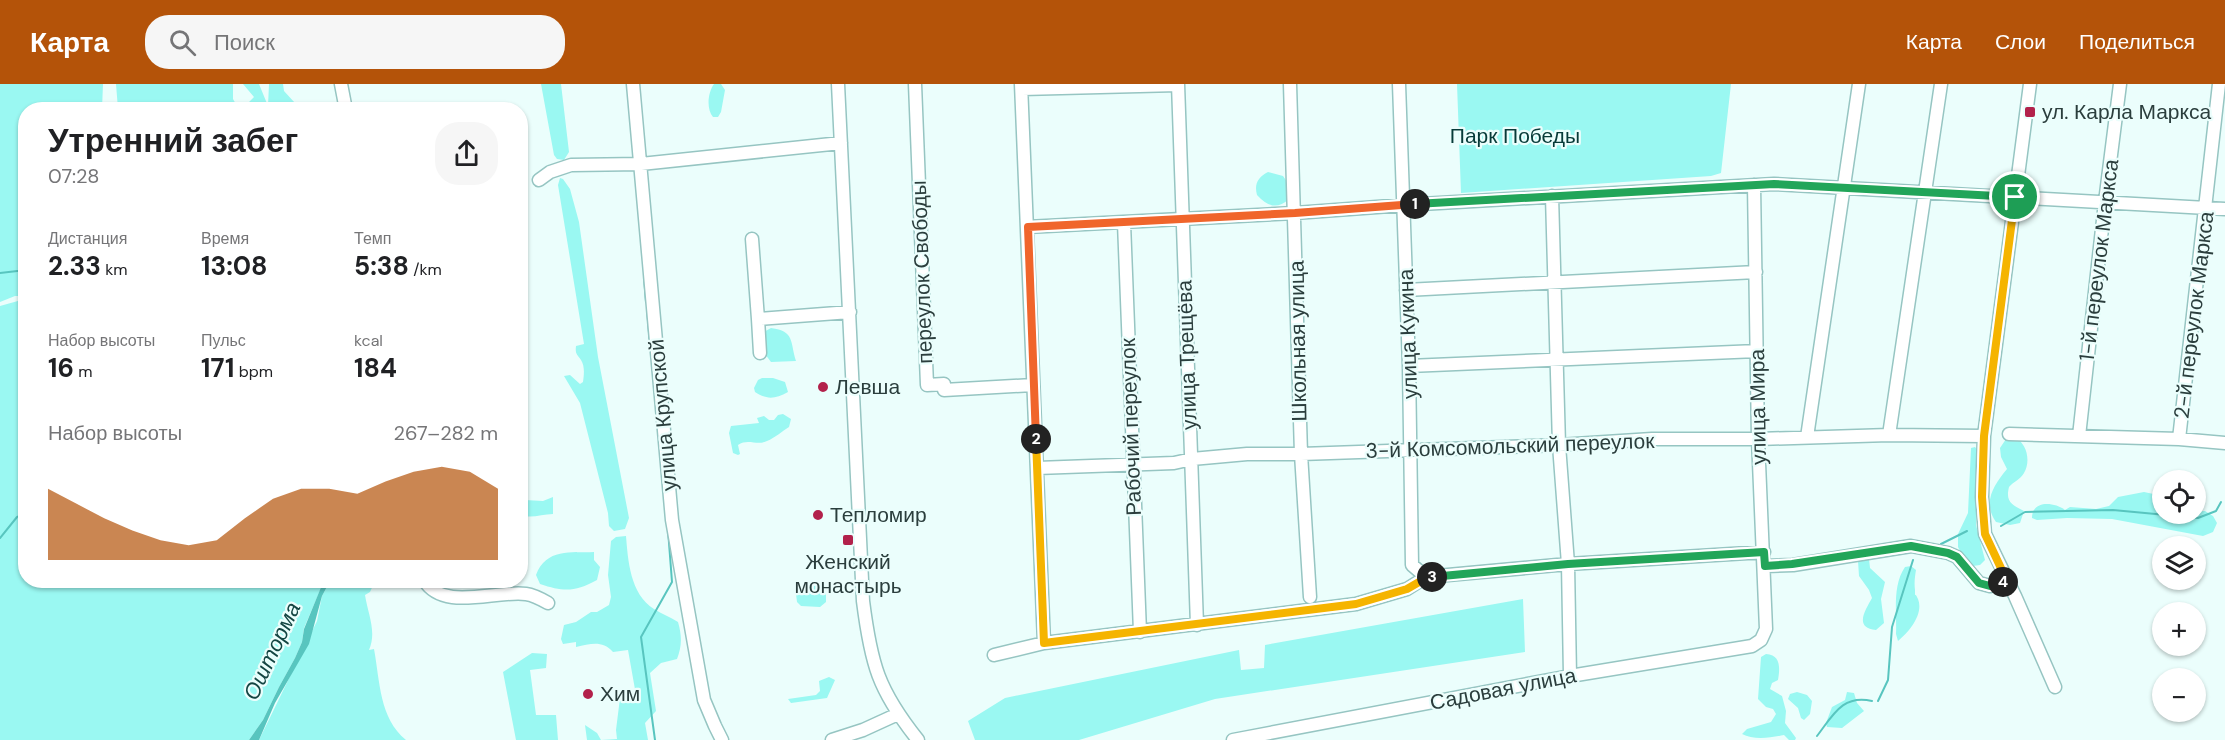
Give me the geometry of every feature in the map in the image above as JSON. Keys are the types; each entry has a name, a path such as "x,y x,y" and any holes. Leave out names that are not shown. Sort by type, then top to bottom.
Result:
{"street":[{"path":"341,84 344,102"},
{"name":"улица Крупской","path":"633,84 672,520 705,700 714,726 722,740"},
{"path":"838,84 863,601 877,675 898,714 918,740"},
{"name":"переулок Свободы","path":"915,84 927,385 944,384 944,390 1033,385"},
{"path":"1044,643 1021,86 1178,84"},
{"name":"улица Трещёва","path":"1178,84 1197,625"},
{"name":"Школьная улица","path":"1290,84 1301,454 1310,597"},
{"name":"улица Кукина","path":"1399,84 1409,366 1412,565 1426,578"},
{"path":"1807,437 1859,84"},
{"path":"1889,435 1941,84"},
{"path":"2030,84 1984,436 1982,497 1985,534 2055,687"},
{"name":"1-й переулок Маркса","path":"2079,436 2120,84"},
{"name":"2-й переулок Маркса","path":"2179,439 2219,84"},
{"path":"539,180 550,172 571,165 641,164 841,143"},
{"path":"1028,227 1754,185 1925,191 2225,209"},
{"name":"улица Мира","path":"1754,185 1758,439 1766,629"},
{"path":"1552,196 1559,445 1568,564 1570,676"},
{"name":"Рабочий переулок","path":"1124,223 1140,632"},
{"path":"752,239 760,353"},
{"path":"1406,290 1756,272"},
{"path":"758,319 850,312"},
{"path":"1409,366 1757,351"},
{"path":"2010,434 2179,439 2225,443"},
{"name":"3-й Комсомольский переулок","path":"1037,468 1174,464 1192,459 1247,454 1559,445 1652,439 1889,435 1984,436"},
{"path":"1765,566 1911,546 1957,557 1979,583 1990,586 2007,581"},
{"path":"994,656 1044,643 1356,604 1407,589 1426,578 1568,564 1764,552"},
{"path":"430,588 445,597 525,594 548,603"},
{"name":"Садовая улица","path":"1233,740 1570,676 1752,646 1761,640 1766,629"},
{"path":"832,740 863,730 898,714"}],"green space":[{"path":"0,84 103,84 102,102 18,102 18,296 0,302"},
{"path":"116,84 233,84 235,102 117,102"},
{"path":"243,84 259,84 266,102 249,102 254,97"},
{"path":"269,84 283,84 284,91 294,102 268,102"},
{"path":"541,84 561,84 569,152 564,160 557,159 554,155"},
{"path":"714,84 721,84 725,90 718,117 713,117 709,105 709,96"},
{"name":"Парк Победы","path":"1457,84 1731,84 1721,173 1711,176 1461,193"},
{"path":"1268,172 1283,176 1290,186 1289,199 1280,205 1268,204 1257,195 1258,181"},
{"path":"560,178 570,189 579,222 598,357 629,518 625,529 614,531 609,526 608,513 580,403 564,376 570,375 580,384 583,382 583,365 577,354 576,346 584,344 558,185"},
{"path":"18,301 18,588 321,588 304,628 302,642 295,658 263,720 249,740 0,740 0,306"},
{"path":"771,328 788,335 796,361 771,362 765,354 762,333"},
{"path":"773,378 785,382 788,392 771,398 759,395 754,388 758,380"},
{"path":"783,414 791,419 789,427 763,442 742,443 738,445 740,454 733,453 729,433 731,426 759,423 757,418 764,416 769,420 774,420 778,415"},
{"path":"2015,437 2025,448 2027,463 2023,475 2009,487 2009,500 2024,511 2020,523 2010,525 1996,522 1990,508 1990,501 1994,488 2007,469 2001,457 2000,448 2006,439"},
{"path":"1975,447 1979,452 1976,525 1985,560 1980,565 1973,566 1966,563 1958,547 1958,534 1968,513 1971,448"},
{"path":"2144,492 2152,494 2152,524 2206,524 2206,512 2213,516 2217,523 2213,532 2203,536 2112,519 2037,520 2032,518 2036,508 2044,504 2055,505 2065,510 2070,507 2096,509 2109,506 2118,497"},
{"path":"553,497 553,514 528,516 528,500 543,501"},
{"path":"626,536 629,566 635,586 646,603 678,622 681,645 677,659 661,663 650,673 656,711 645,723 648,740 601,740 617,739 620,698 636,695 628,650 613,652 600,644 576,647 576,642 563,644 561,639 564,625 576,622 591,612 597,612 609,605 611,597 608,575 611,541 616,537"},
{"path":"594,552 594,560 600,567 597,580 569,590 540,584 536,575 546,560 560,554"},
{"path":"1861,558 1869,559 1870,568 1885,582 1881,599 1884,623 1876,630 1869,629 1863,622 1872,598 1859,576 1858,561"},
{"path":"1911,566 1916,570 1915,594 1919,611 1911,628 1898,641 1896,599 1898,582 1905,567"},
{"path":"805,585 816,586 826,592 826,602 820,607 801,606 797,602 796,594"},
{"path":"326,588 372,588 365,595 372,630 369,650 374,649 382,698 390,721 406,740 259,740 317,621 322,596"},
{"path":"1523,599 1525,652 1215,699 1079,740 975,740 968,721 1005,698 1239,650 1241,670 1264,668 1265,645"},
{"path":"532,653 547,654 546,668 530,670 536,715 556,715 558,740 516,740 503,672"},
{"path":"1766,654 1777,660 1778,680 1772,683 1770,689 1782,696 1786,711 1785,723 1796,738 1795,740 1789,740 1784,735 1762,738 1742,734 1747,729 1771,722 1776,714 1773,709 1766,707 1758,699 1761,657"},
{"path":"829,677 835,680 827,698 791,703 788,699 816,695 820,691 819,681"},
{"path":"1797,692 1807,695 1812,701 1810,714 1804,720 1798,708 1788,699 1790,694"},
{"path":"1847,692 1854,693 1857,703 1864,711 1842,728 1827,727 1826,723 1832,707 1845,700"},
{"path":"585,725 597,733 601,740 587,740"}],"shaded area":[{"path":"321,588 326,588 309,644 275,703 259,740 249,740 263,720 295,658 302,642 304,629"}],"waterway":[{"path":"0,273 18,271"},
{"path":"644,277 646,302"},
{"path":"647,309 650,345"},
{"path":"2001,526 2025,512 2113,510 2198,518 2216,511 2221,502"},
{"path":"0,538 18,516"},
{"path":"655,740 641,637 672,582 668,530"},
{"path":"1941,544 1967,531"},
{"path":"1878,701 1888,680 1892,627 1913,560"},
{"path":"1817,736 1846,703 1872,701"}],"place":[{"name":"ул. Карла Маркса","path":"2030,112"},
{"name":"Левша","path":"823,387"},
{"name":"Тепломир","path":"818,515"},
{"name":"Женский монастырь","path":"848,540"},
{"name":"Хим","path":"588,694"}],"route":[{"path":"1774,184 2015,197 1984,436 1982,497 1985,534 2007,581 1990,586 1979,583 1957,557 1911,546 1765,566 1764,552 1691,556 1568,564 1426,578 1407,589 1356,604 1044,643 1028,227 1774,184"}],"water label":[{"name":"Ошторма","path":"272,651"}]}
